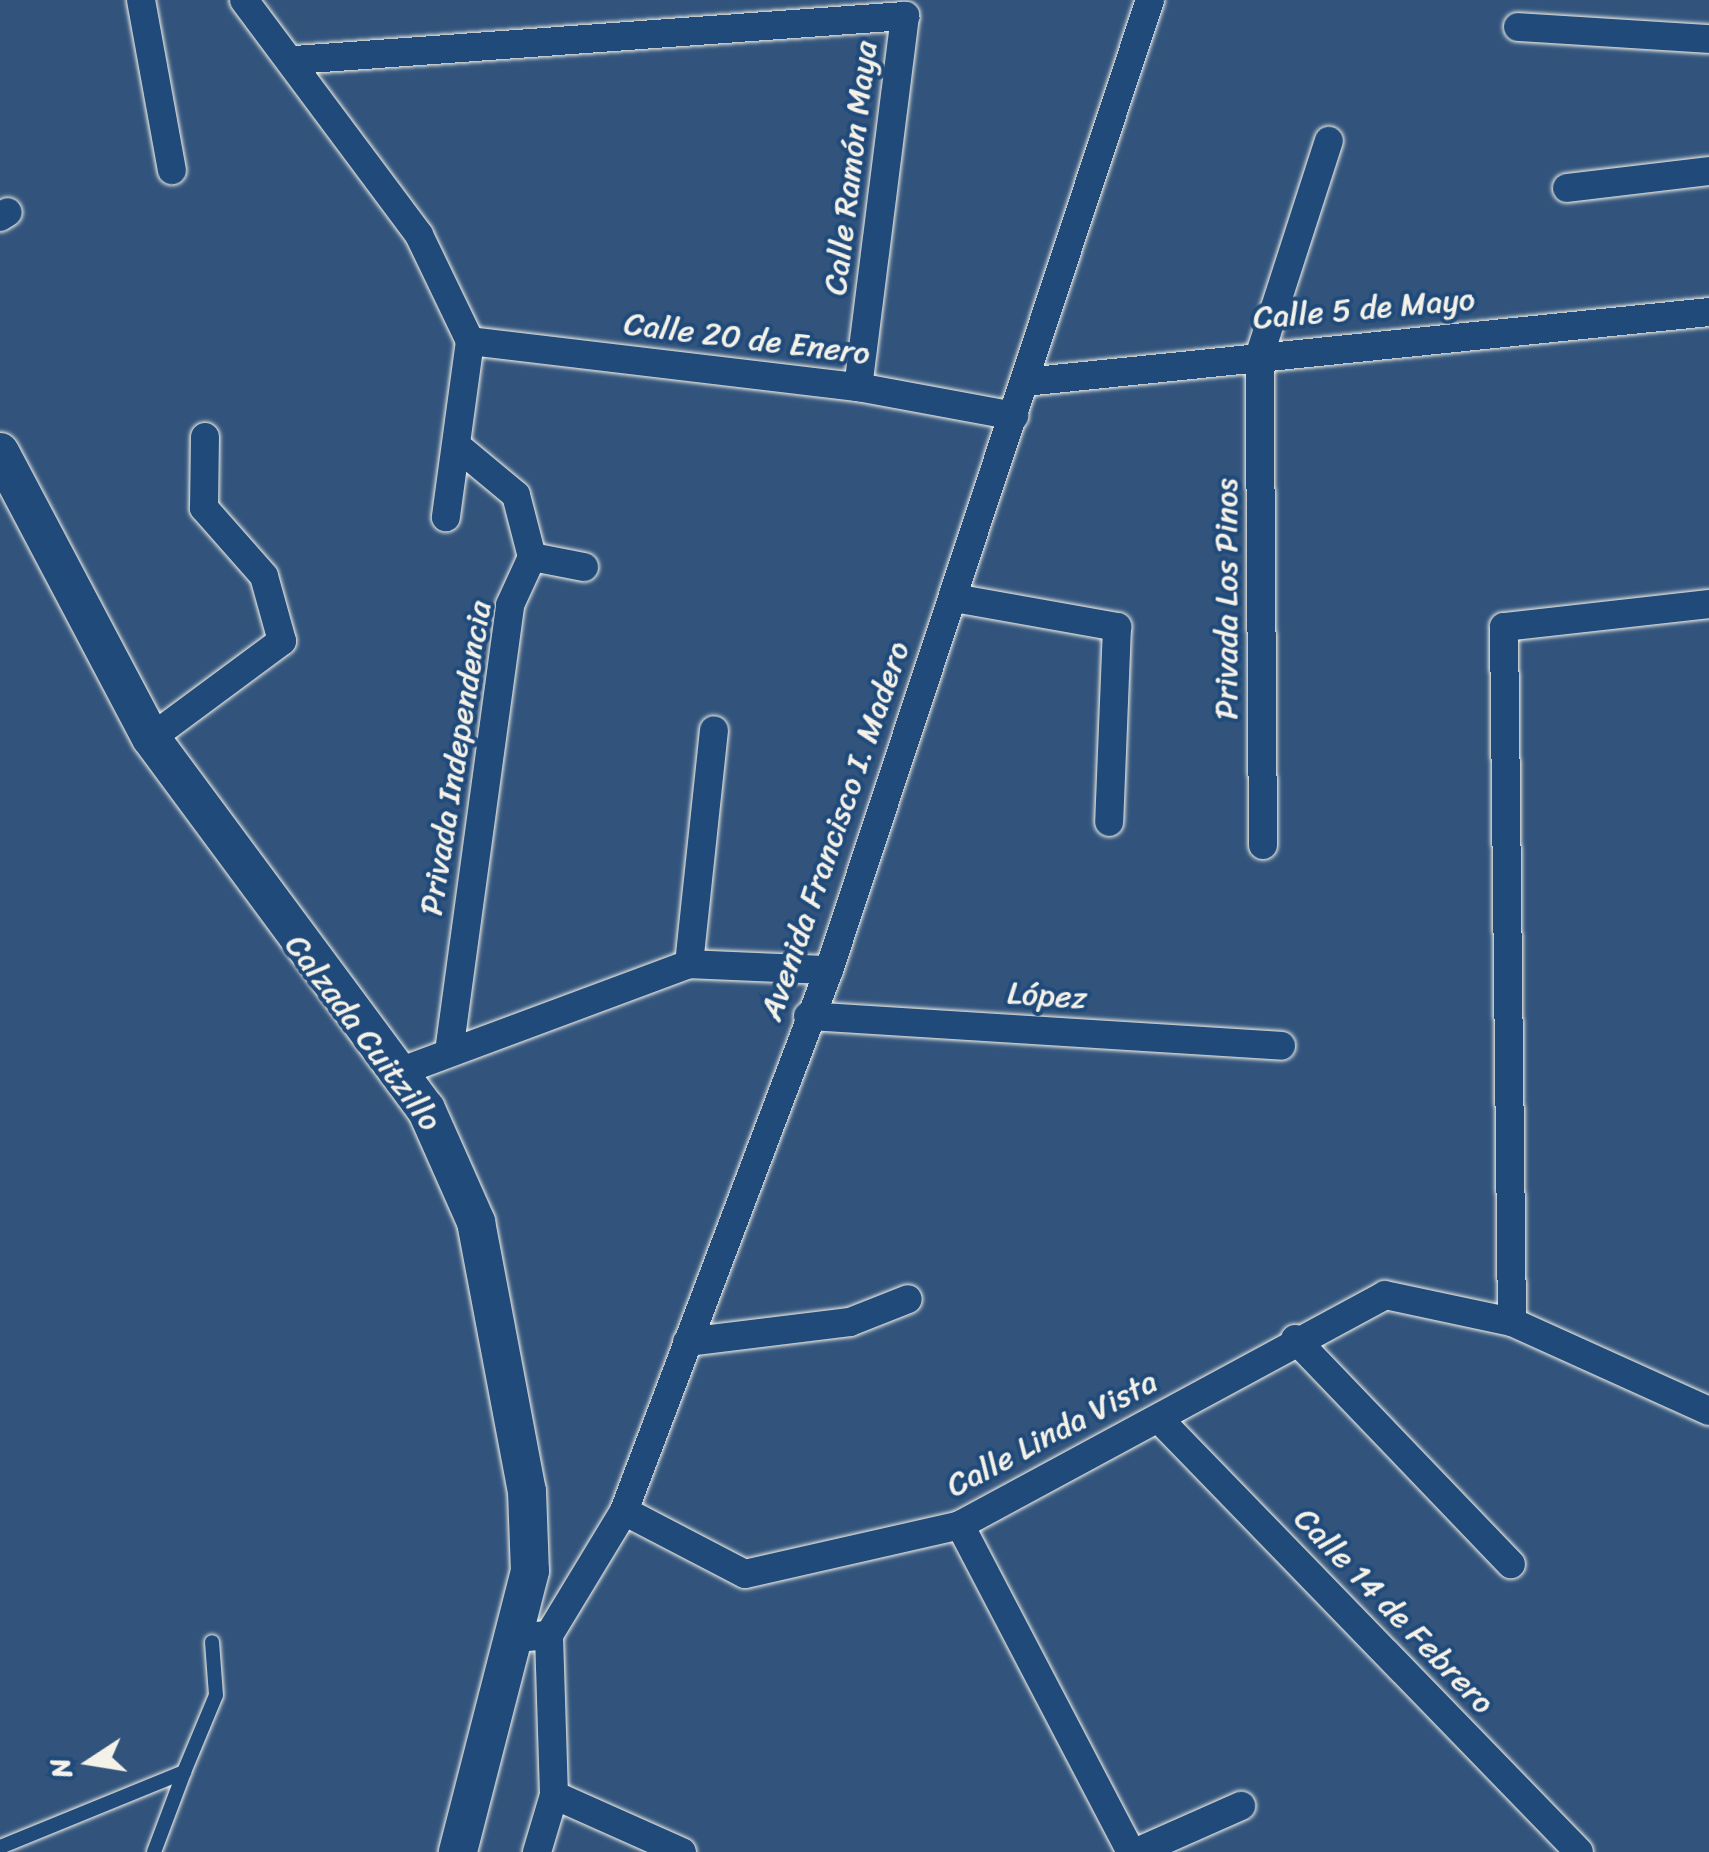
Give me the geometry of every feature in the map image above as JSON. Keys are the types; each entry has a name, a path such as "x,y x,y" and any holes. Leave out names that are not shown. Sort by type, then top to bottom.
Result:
{"street":[{"path":"141,0 172,170"},
{"path":"244,0 296,60 419,236 470,341 446,518"},
{"name":"Avenida Francisco I. Madero","path":"534,1636 624,1511 808,1016 829,970 1150,0"},
{"name":"Calle Ramón Maya","path":"296,60 906,16 858,387"},
{"path":"1518,27 1709,39"},
{"name":"Privada Los Pinos","path":"1263,844 1260,354 1329,140"},
{"path":"1567,188 1709,171"},
{"name":"Calle 5 de Mayo","path":"1025,382 1260,354 1709,312"},
{"name":"Calle 20 de Enero","path":"470,341 858,387 1014,416"},
{"path":"151,738 282,640 264,576 204,508 204,436"},
{"path":"457,446 516,495 532,557 584,567"},
{"name":"Calzada Cuitzillo","path":"0,452 151,738 399,1072 454,1161 476,1222 527,1491 534,1636 458,1852"},
{"name":"Privada Independencia","path":"448,1052 510,605 532,557"},
{"path":"954,598 1117,627 1110,822"},
{"path":"1709,604 1504,626 1512,1322 1709,1410"},
{"path":"689,964 714,730"},
{"path":"399,1072 689,964 829,970"},
{"name":"López","path":"808,1016 1281,1046"},
{"name":"Calle Linda Vista","path":"624,1511 745,1574 960,1524 1158,1419 1294,1339 1385,1295 1512,1322"},
{"path":"687,1342 850,1322 908,1299"},
{"path":"1294,1339 1511,1564"},
{"name":"Calle 14 de Febrero","path":"1158,1419 1579,1852"},
{"path":"960,1524 1134,1852 1242,1806"},
{"path":"534,1636 554,1795 537,1852"},
{"path":"554,1795 682,1852"}],"lane":[{"path":"154,1852 216,1694 212,1642"},
{"path":"0,1847 184,1772"}]}
